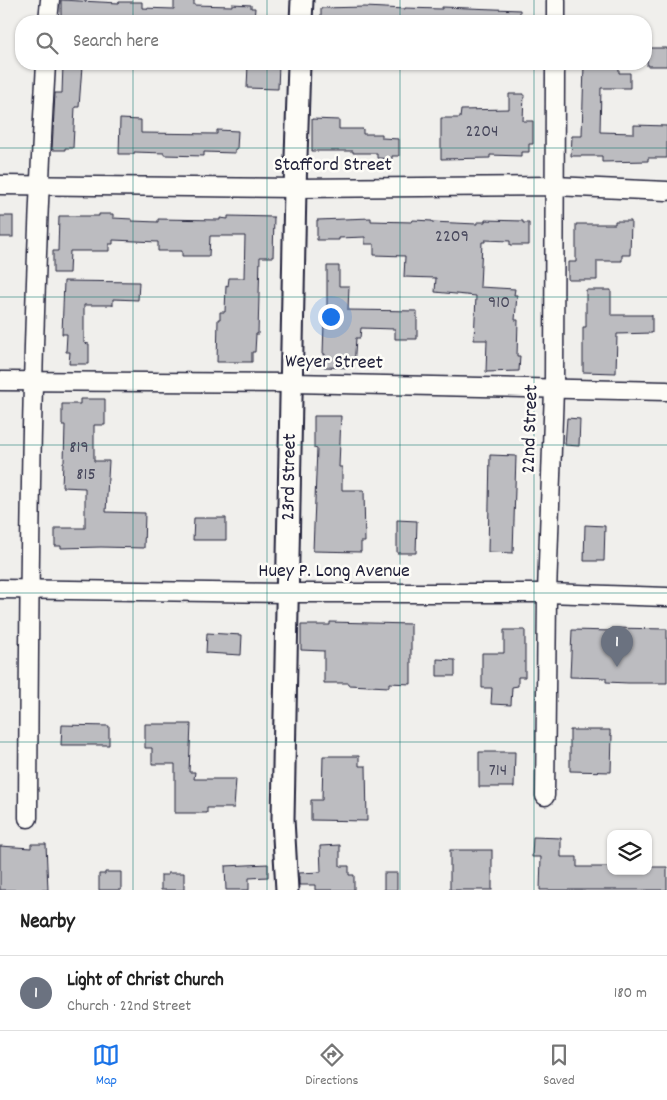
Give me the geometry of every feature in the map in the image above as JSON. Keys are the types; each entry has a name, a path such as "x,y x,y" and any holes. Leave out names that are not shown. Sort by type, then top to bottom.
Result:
{"street":[{"path":"49,15 50,0"},
{"path":"301,15 302,0"},
{"path":"556,0 556,15"},
{"path":"28,818 29,589 38,186 46,70"},
{"name":"23rd Street","path":"287,890 283,820 295,188 300,70"},
{"name":"22nd Street","path":"545,796 547,593 554,389 555,70"},
{"name":"Stafford Street","path":"0,185 295,188 554,186 667,191"},
{"name":"Weyer Street","path":"0,381 292,383 667,391"},
{"name":"Huey P. Long Avenue","path":"0,589 288,593 547,593 667,597"}],"building":[{"path":"61,0 119,3 142,2 142,8 174,9 174,0 194,0 194,5 232,6 232,4 251,5 251,8 255,8 254,15 61,15"},
{"path":"442,7 520,10 520,15 321,15 321,8 442,9"},
{"path":"652,48 667,48 667,66 652,66"},
{"path":"63,70 82,70 79,107 75,107 73,148 52,150 55,93 62,93"},
{"path":"248,70 279,70 278,89 247,88"},
{"path":"584,70 619,70 619,73 630,73 630,88 601,88 600,132 634,133 634,125 667,126 667,158 648,158 648,161 602,162 602,156 571,156 572,136 582,136"},
{"path":"509,94 524,94 523,121 533,121 533,144 529,144 529,152 521,152 521,156 490,155 490,158 441,159 441,118 460,118 461,110 509,109"},
{"path":"120,119 141,120 141,133 217,134 217,130 238,131 237,149 235,149 235,153 204,152 204,156 134,152 134,154 119,154"},
{"path":"312,119 339,120 339,129 363,129 363,134 382,134 382,138 399,139 399,156 392,156 392,159 377,158 377,153 312,151"},
{"path":"99,214 113,214 113,218 132,219 132,221 158,222 158,219 220,220 220,218 228,219 228,216 274,217 273,257 260,257 258,334 256,334 255,352 252,352 252,362 217,362 218,319 220,319 220,312 225,312 226,285 228,286 229,278 244,278 245,236 210,236 209,256 182,256 182,251 158,251 158,242 113,240 113,244 109,244 109,251 70,251 69,273 53,273 53,251 58,251 59,216 99,216"},
{"path":"0,216 13,216 13,237 0,237"},
{"path":"371,218 371,221 412,222 413,220 477,224 477,222 485,222 485,220 523,221 523,223 529,223 529,245 510,245 510,241 485,240 485,242 482,242 480,287 515,289 514,295 517,295 515,320 518,320 517,356 520,356 519,371 486,372 487,340 474,340 476,296 435,292 436,278 404,277 405,256 374,255 374,244 365,244 365,237 317,240 317,220"},
{"path":"615,221 631,221 630,255 622,255 622,261 597,261 597,280 568,280 568,262 576,262 576,224 615,224"},
{"path":"327,266 339,266 339,286 349,286 348,310 417,311 417,339 395,339 395,329 361,328 360,338 356,338 354,368 324,367 324,323 327,323"},
{"path":"64,281 139,282 138,300 113,299 113,305 84,305 84,343 89,344 89,364 69,364 70,352 66,352 67,334 62,334"},
{"path":"586,290 611,290 611,315 652,315 652,333 617,334 616,373 583,372 583,327 586,327"},
{"path":"80,399 105,399 105,425 94,425 94,461 109,461 106,512 145,513 144,548 61,548 61,546 55,546 55,528 85,528 85,488 62,487 65,425 62,425 62,404 80,404"},
{"path":"314,416 341,416 339,467 342,467 342,490 364,490 365,542 361,542 361,552 313,551 317,449 314,448"},
{"path":"567,418 580,419 579,446 565,445"},
{"path":"490,455 516,456 513,553 488,552"},
{"path":"194,518 226,518 226,540 193,540"},
{"path":"397,520 417,521 416,553 397,553"},
{"path":"585,525 605,526 604,561 584,561"},
{"path":"330,622 411,624 411,684 389,683 389,687 349,685 349,683 324,683 324,651 301,650 301,625 330,625"},
{"path":"612,628 667,629 667,683 606,682 606,678 570,677 572,630 612,631"},
{"path":"504,630 525,630 525,677 518,677 518,686 512,687 511,705 491,704 492,688 482,688 482,653 504,653"},
{"path":"207,633 242,635 241,655 206,653"},
{"path":"437,659 455,660 455,676 437,676"},
{"path":"145,724 191,724 189,772 195,772 194,779 236,779 234,808 207,808 207,813 175,813 175,764 152,764 152,748 145,748"},
{"path":"62,725 109,726 109,745 61,745"},
{"path":"570,730 610,730 610,735 612,735 611,772 570,771"},
{"path":"479,752 515,752 514,787 479,787"},
{"path":"323,756 359,756 359,766 366,766 367,821 311,820 311,800 322,800"},
{"path":"533,837 561,838 561,857 577,857 577,867 607,867 607,875 652,875 652,867 667,867 667,890 540,890 541,857 532,857"},
{"path":"31,844 46,844 48,890 0,890 0,846 31,848"},
{"path":"340,845 340,866 349,866 349,875 354,875 354,890 315,890 315,885 299,885 299,873 321,872 320,846"},
{"path":"450,850 492,850 492,890 450,890"},
{"path":"268,864 268,877 249,878 249,890 226,890 225,866"},
{"path":"105,872 121,872 121,890 99,890 99,874 105,874"},
{"path":"168,873 184,873 184,890 161,890 161,875 168,875"},
{"path":"384,873 397,873 397,890 384,890"}],"place":[{"name":"Light of Christ Church","path":"617,667"}]}
